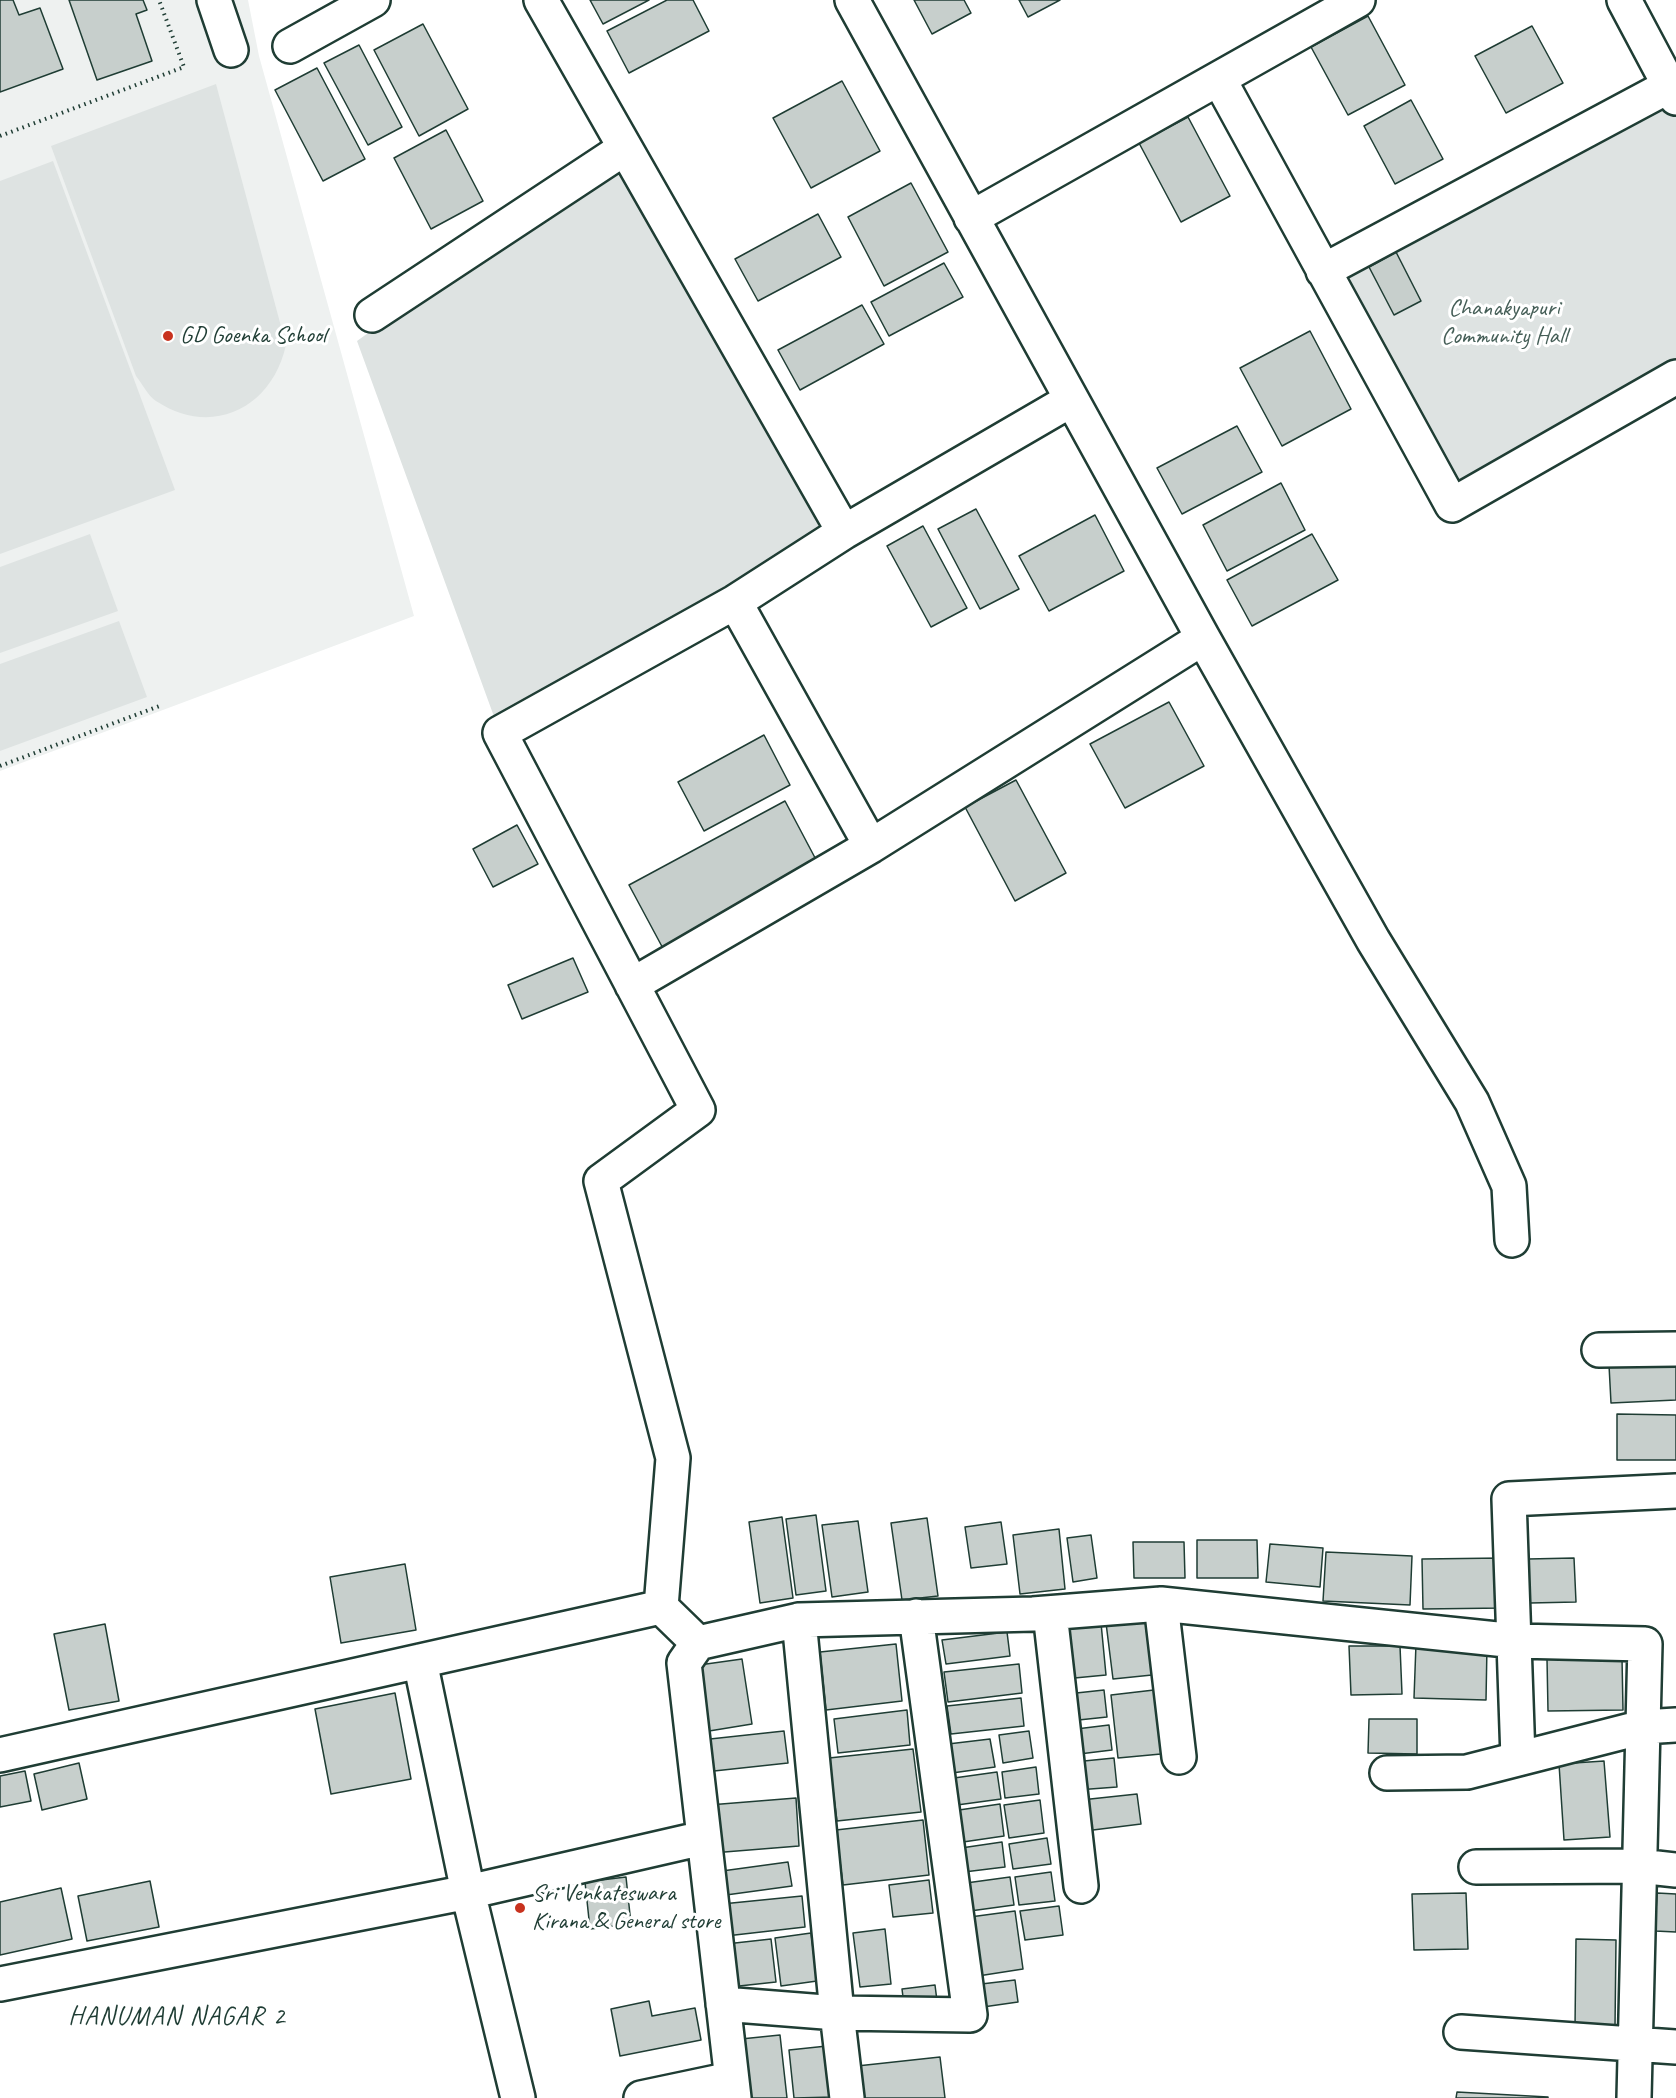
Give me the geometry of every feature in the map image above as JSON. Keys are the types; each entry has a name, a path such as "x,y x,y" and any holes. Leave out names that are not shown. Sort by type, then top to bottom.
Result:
{"street":[{"path":"214,0 231,50"},
{"path":"290,46 373,0"},
{"path":"541,0 844,532"},
{"path":"852,0 1203,638 1373,940 1472,1102 1509,1186 1512,1240"},
{"path":"971,218 1358,0"},
{"path":"1323,271 1673,92 1624,0"},
{"path":"1219,79 1452,505 1676,376"},
{"path":"372,315 625,148"},
{"path":"661,1607 673,1458 601,1181 698,1110 500,733 735,602 844,532 1071,400"},
{"path":"735,602 871,846"},
{"path":"632,985 871,846 1203,638"},
{"path":"1599,1350 1676,1349"},
{"path":"1518,1758 1516,1641 1509,1499 1676,1491"},
{"path":"1161,1604 1179,1757"},
{"path":"641,2098 732,2088 684,1663 698,1643 799,1620 1050,1613 1161,1604 1516,1641 1645,1644 1634,2098"},
{"path":"661,1607 698,1643"},
{"path":"0,1755 661,1607"},
{"path":"1050,1613 1081,1886"},
{"path":"723,2004 837,2013 970,2015 916,1616"},
{"path":"799,1620 847,2098"},
{"path":"420,1661 468,1892 519,2098"},
{"path":"1387,1773 1467,1772 1643,1727 1676,1725"},
{"path":"0,1984 468,1892 703,1838"},
{"path":"1476,1867 1639,1866 1676,1870"},
{"path":"1461,2032 1676,2047"}],"path":[{"path":"0,136 184,67 159,0"},
{"path":"0,766 162,705"}],"shaded area":[{"name":"GD Goenka School","path":"0,0 248,0 259,56 414,616 0,771"}],"green space":[{"path":"216,84 286,345 279,367 268,386 253,400 237,410 218,416 198,417 177,412 156,401 136,376 51,146"},
{"name":"Chanakyapuri Community Hall","path":"1676,98 1676,377 1452,505 1323,271"},
{"path":"625,148 844,532 500,733 357,341"},
{"path":"53,161 175,490 0,554 0,181"},
{"path":"90,534 118,611 0,653 0,567"},
{"path":"119,621 147,697 0,751 0,664"}],"building":[{"path":"0,0 13,0 19,15 40,8 63,69 0,92"},
{"path":"69,0 143,0 147,10 136,14 152,61 97,80"},
{"path":"590,0 649,0 603,24"},
{"path":"667,0 693,0 709,31 629,73 607,31"},
{"path":"914,0 964,0 971,13 932,34"},
{"path":"1019,0 1060,0 1028,17"},
{"path":"1368,16 1405,85 1348,115 1311,47"},
{"path":"423,24 468,109 419,136 374,50"},
{"path":"1532,26 1563,83 1506,113 1475,56"},
{"path":"359,45 402,127 368,145 324,63"},
{"path":"317,68 365,159 323,181 275,90"},
{"path":"842,81 880,151 811,188 773,118"},
{"path":"1411,100 1443,159 1395,184 1364,126"},
{"path":"1188,117 1230,196 1181,222 1139,143"},
{"path":"446,130 483,201 431,229 394,158"},
{"path":"911,183 948,252 884,286 848,217"},
{"path":"818,214 841,257 758,301 735,259"},
{"path":"1396,252 1421,301 1394,315 1369,267"},
{"path":"944,263 963,297 889,336 871,302"},
{"path":"862,305 884,344 800,390 778,350"},
{"path":"1310,331 1351,409 1282,446 1240,368"},
{"path":"1237,426 1262,472 1182,514 1157,468"},
{"path":"1281,483 1305,530 1227,571 1203,525"},
{"path":"976,509 1019,589 980,609 938,529"},
{"path":"1095,515 1124,571 1049,611 1019,556"},
{"path":"923,526 967,608 931,627 887,546"},
{"path":"1312,534 1338,580 1252,626 1227,580"},
{"path":"1169,702 1204,766 1125,808 1090,744"},
{"path":"764,735 790,785 704,831 678,782"},
{"path":"1016,780 1066,873 1015,901 965,807"},
{"path":"785,801 822,871 666,954 629,885"},
{"path":"517,825 538,864 493,887 473,849"},
{"path":"573,958 588,992 522,1019 508,985"},
{"path":"1676,1362 1676,1400 1611,1403 1609,1365"},
{"path":"1617,1414 1676,1415 1676,1460 1617,1460"},
{"path":"816,1515 826,1591 796,1595 786,1519"},
{"path":"782,1517 793,1598 760,1603 749,1522"},
{"path":"927,1518 938,1596 902,1600 891,1523"},
{"path":"858,1521 868,1592 832,1597 822,1525"},
{"path":"1001,1522 1007,1564 971,1568 965,1527"},
{"path":"1059,1529 1065,1589 1020,1594 1013,1535"},
{"path":"1091,1535 1097,1578 1073,1582 1067,1538"},
{"path":"1197,1540 1257,1540 1258,1578 1197,1578"},
{"path":"1133,1542 1184,1542 1185,1578 1134,1578"},
{"path":"1270,1544 1323,1548 1320,1587 1266,1582"},
{"path":"1326,1552 1412,1556 1410,1605 1323,1601"},
{"path":"1503,1558 1504,1608 1423,1609 1422,1559"},
{"path":"1574,1558 1576,1602 1530,1603 1528,1559"},
{"path":"405,1564 416,1630 341,1643 330,1577"},
{"path":"1145,1619 1152,1675 1113,1679 1106,1623"},
{"path":"1101,1623 1106,1675 1064,1679 1058,1628"},
{"path":"105,1624 119,1701 69,1710 54,1634"},
{"path":"1007,1632 1010,1656 946,1664 942,1640"},
{"path":"896,1644 902,1701 826,1710 820,1652"},
{"path":"1416,1644 1487,1646 1486,1700 1414,1698"},
{"path":"1349,1646 1400,1646 1402,1694 1351,1695"},
{"path":"1622,1658 1623,1710 1548,1711 1547,1659"},
{"path":"742,1659 752,1724 703,1732 692,1666"},
{"path":"1019,1664 1022,1693 948,1702 944,1672"},
{"path":"1104,1690 1107,1717 1069,1721 1067,1694"},
{"path":"1154,1690 1161,1754 1118,1758 1111,1695"},
{"path":"395,1693 411,1779 331,1794 315,1709"},
{"path":"1021,1698 1024,1726 951,1734 947,1706"},
{"path":"907,1710 910,1745 838,1753 834,1719"},
{"path":"1369,1719 1417,1719 1417,1754 1368,1753"},
{"path":"1109,1725 1112,1750 1071,1755 1068,1730"},
{"path":"784,1731 788,1763 714,1771 710,1739"},
{"path":"1029,1731 1033,1758 1003,1763 999,1735"},
{"path":"990,1739 995,1767 952,1773 948,1744"},
{"path":"913,1749 921,1812 837,1821 829,1758"},
{"path":"1114,1758 1117,1787 1077,1790 1074,1762"},
{"path":"1604,1761 1610,1837 1564,1840 1559,1764"},
{"path":"79,1763 87,1799 42,1810 34,1774"},
{"path":"1036,1767 1039,1794 1005,1798 1002,1772"},
{"path":"25,1771 31,1801 0,1807 0,1776"},
{"path":"997,1772 1001,1799 957,1805 954,1778"},
{"path":"1137,1794 1141,1824 1085,1831 1081,1800"},
{"path":"796,1798 799,1846 712,1853 709,1805"},
{"path":"1040,1800 1044,1833 1009,1838 1004,1805"},
{"path":"1000,1804 1004,1836 963,1842 959,1810"},
{"path":"923,1820 929,1875 843,1885 836,1830"},
{"path":"1047,1838 1051,1864 1013,1869 1009,1844"},
{"path":"1002,1842 1005,1867 964,1872 961,1848"},
{"path":"788,1862 792,1886 726,1895 722,1871"},
{"path":"1051,1872 1055,1901 1019,1905 1015,1877"},
{"path":"626,1877 631,1924 590,1929 585,1882"},
{"path":"1010,1877 1014,1905 970,1911 966,1883"},
{"path":"929,1880 933,1913 893,1917 889,1885"},
{"path":"150,1881 159,1927 87,1941 78,1896"},
{"path":"61,1888 72,1939 0,1955 0,1902"},
{"path":"1466,1893 1468,1949 1414,1950 1412,1894"},
{"path":"1657,1893 1676,1894 1676,1932 1655,1931"},
{"path":"802,1896 805,1927 726,1936 722,1904"},
{"path":"1059,1906 1063,1935 1025,1940 1020,1911"},
{"path":"1015,1911 1023,1969 978,1976 970,1917"},
{"path":"885,1929 891,1984 860,1987 853,1933"},
{"path":"811,1933 817,1981 781,1986 775,1938"},
{"path":"771,1939 776,1982 730,1987 726,1944"},
{"path":"1576,1939 1616,1940 1615,2027 1575,2027"},
{"path":"1015,1980 1018,2002 976,2008 973,1985"},
{"path":"935,1985 938,2009 905,2013 902,1989"},
{"path":"649,2001 652,2016 695,2008 701,2040 620,2056 611,2009"},
{"path":"780,2035 787,2098 748,2098 741,2039"},
{"path":"827,2046 834,2097 794,2098 789,2050"},
{"path":"940,2057 945,2098 861,2098 857,2066"},
{"path":"1457,2092 1548,2097 1548,2098 1456,2098"}],"place":[{"name":"GD Goenka School","path":"168,336"},
{"name":"Sri Venkateswara Kirana & General store","path":"520,1908"}],"district":[{"name":"HANUMAN NAGAR 2","path":"177,2017"}]}
